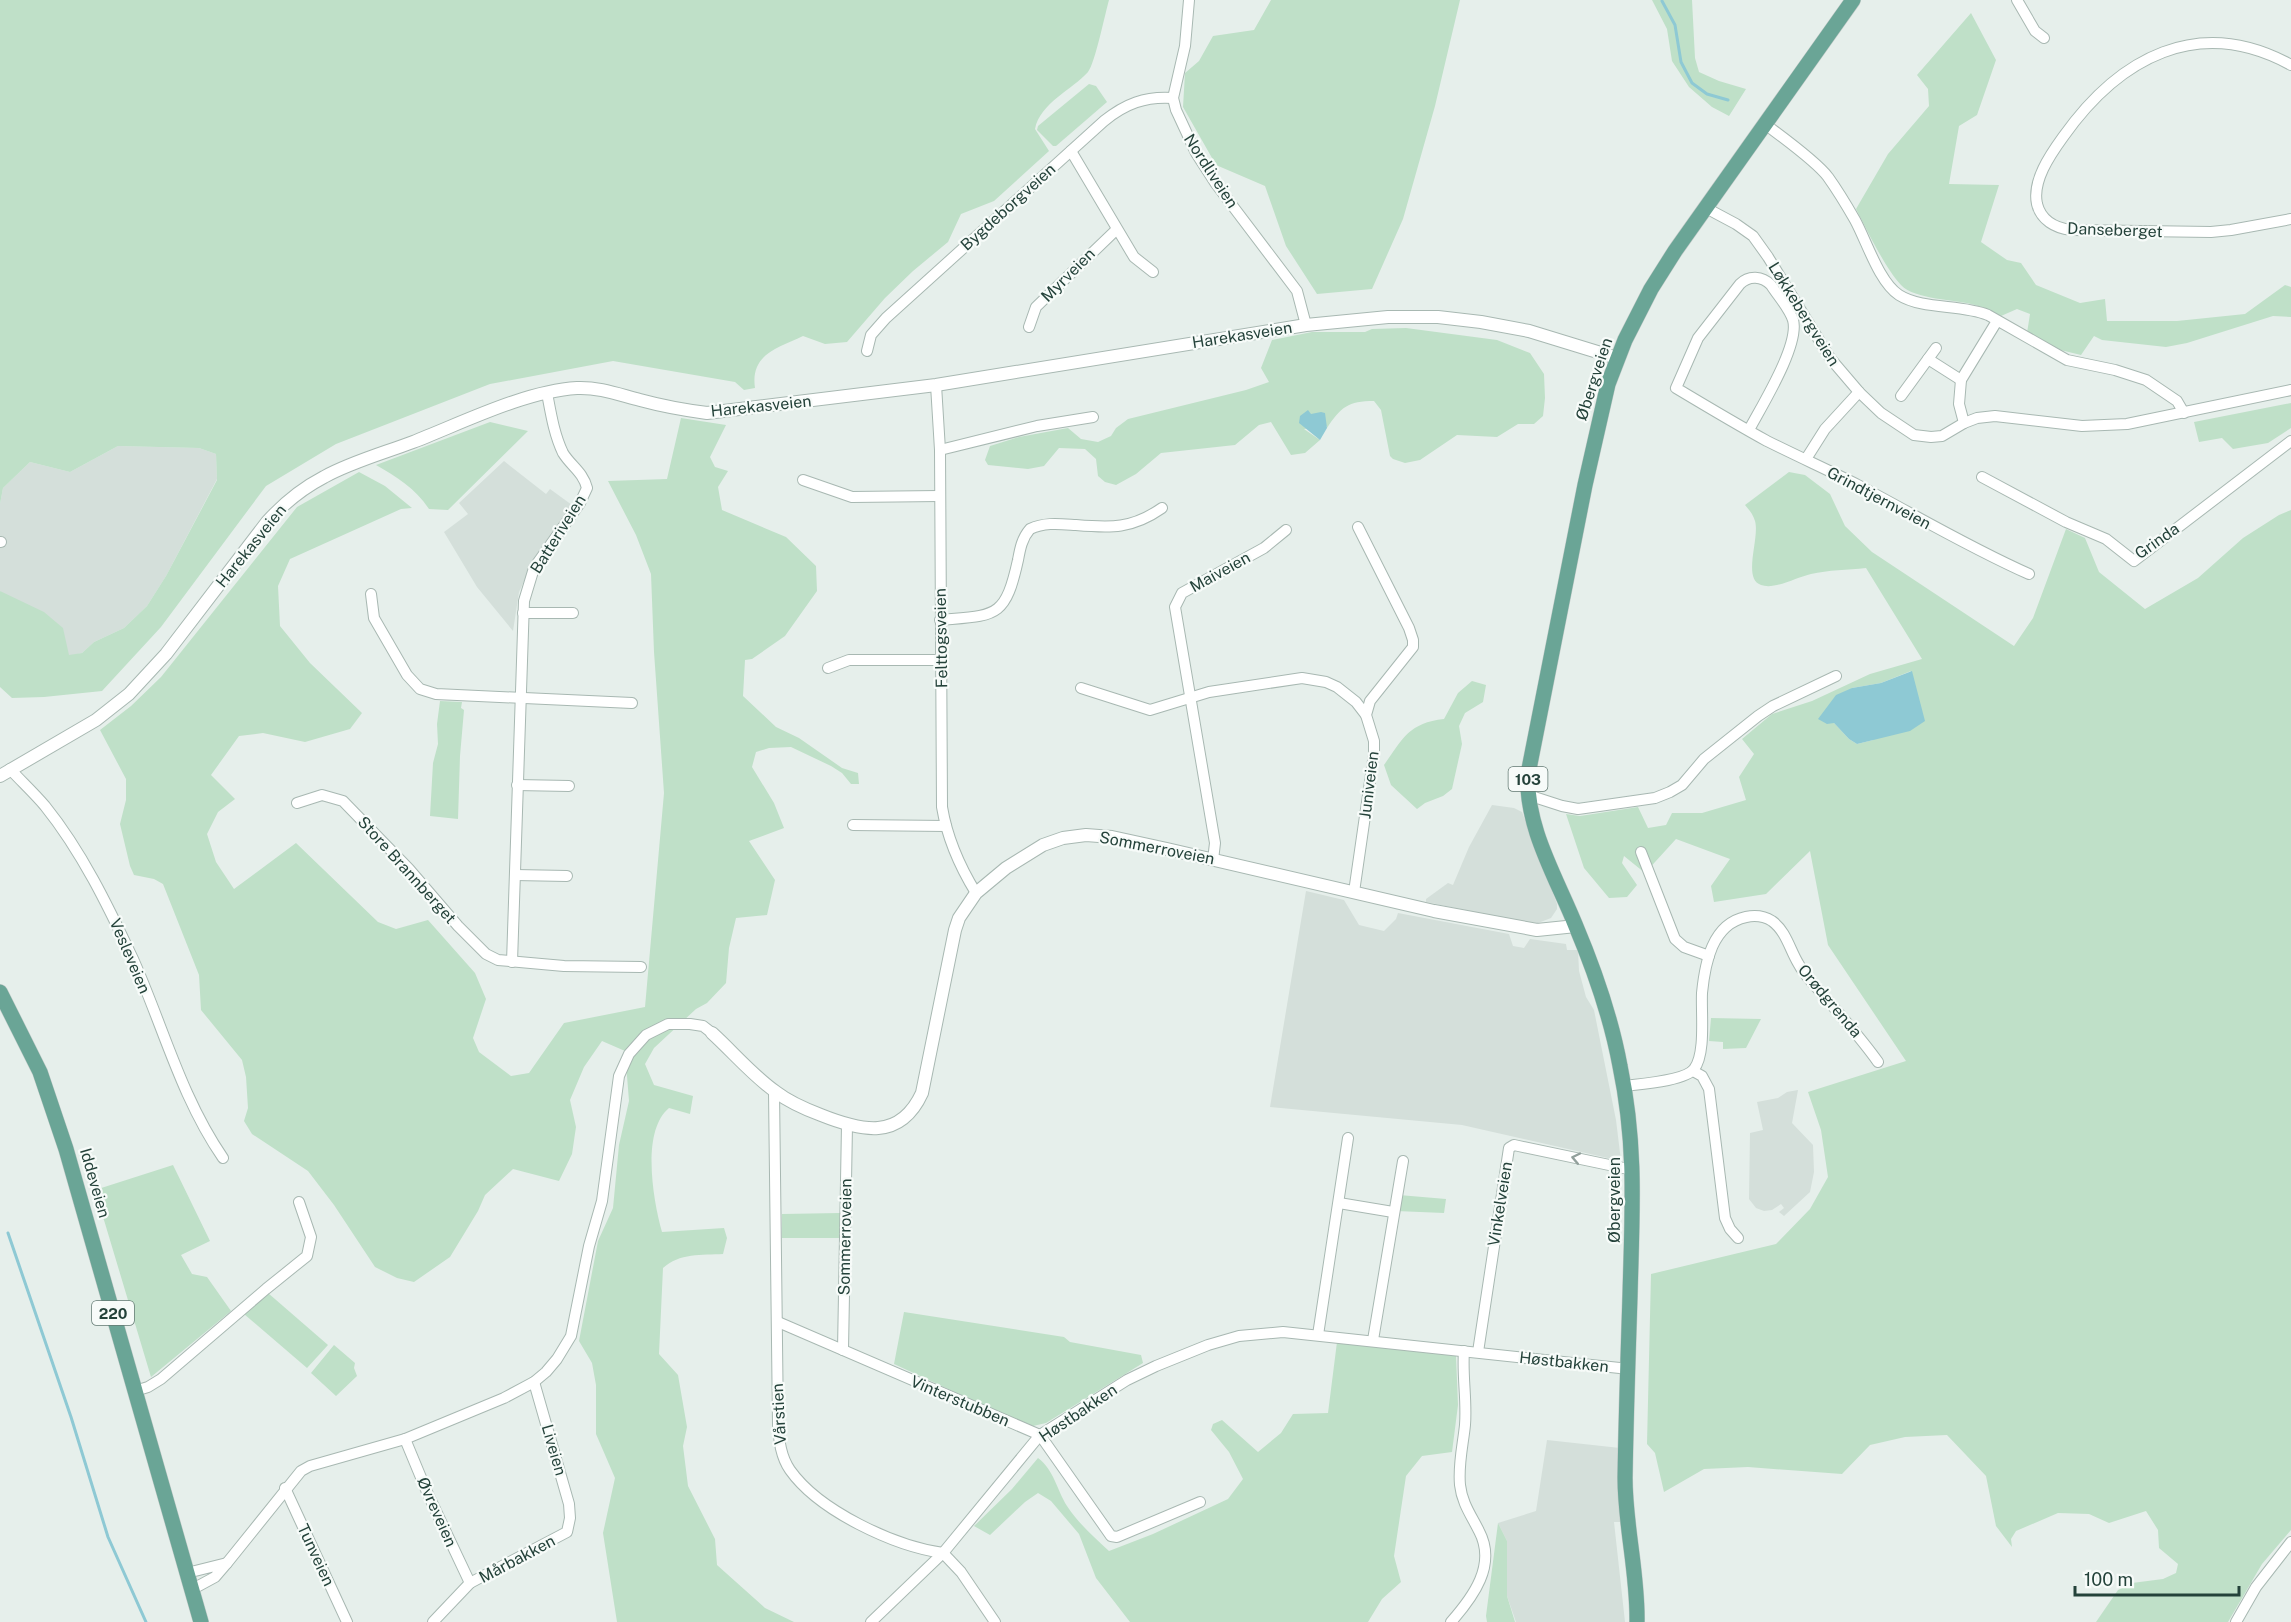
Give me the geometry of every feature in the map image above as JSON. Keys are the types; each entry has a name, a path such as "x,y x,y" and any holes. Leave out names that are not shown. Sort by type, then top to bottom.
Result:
{"main road":[{"name":"Øbergveien","path":"1637,1622 1626,1499 1633,1170 1630,1119 1608,1014 1576,926 1536,828 1528,795 1531,748 1600,413 1617,358 1651,289 1853,0"},
{"name":"Iddeveien","path":"0,992 40,1072 54,1110 201,1622"}],"street":[{"path":"1173,98 1185,46 1189,0"},
{"path":"2017,0 2035,31 2044,38"},
{"name":"Danseberget","path":"2291,65 2260,51 2213,44 2171,48 2143,61 2097,96 2070,127 2050,156 2039,180 2036,197 2040,211 2048,222 2058,228 2071,230 2211,232 2291,219"},
{"name":"Bygdeborgveien","path":"867,351 871,335 886,318 1120,108 1155,97 1173,98"},
{"name":"Nordliveien","path":"1173,98 1186,134 1206,169 1297,291 1306,325"},
{"path":"1765,124 1827,176 1855,220 1891,288 1907,299 1976,310 2067,360 2121,371 2146,380 2177,401 2184,413"},
{"path":"1071,151 1134,257 1153,272"},
{"name":"Løkkebergveien","path":"1706,208 1746,230 1760,244 1816,339 1830,358 1858,392 1889,419 1914,435 1942,436 1977,418 1995,416 2049,424 2100,427 2127,424 2291,390"},
{"name":"Myrveien","path":"1029,327 1036,307 1116,230"},
{"path":"1749,430 1787,357 1792,342 1793,325 1790,315 1771,285 1767,281 1753,277 1740,284 1698,338 1676,388 1749,430 1806,459"},
{"name":"Harekasveien","path":"5,773 96,720 129,694 166,654 267,522 283,504 299,492 326,476 354,464 517,402 547,393 577,388 597,389 677,409 707,413 936,385 1306,325 1377,317 1438,316 1481,322 1529,332 1617,358"},
{"path":"1964,423 1959,404 1961,380 1997,321"},
{"path":"1901,396 1936,348"},
{"path":"1929,359 1961,380"},
{"name":"Felttogsveien","path":"936,385 940,450 941,795 946,826 967,878 976,893"},
{"name":"Grindtjernveien","path":"1858,392 1826,429 1806,459 1859,485 1980,552 2029,574"},
{"name":"Batteriveien","path":"512,962 524,601 534,568 580,503 587,488 583,475 565,456 559,445 547,393"},
{"path":"940,450 1037,426 1093,417"},
{"name":"Grinda","path":"1982,477 2066,522 2106,538 2134,561 2291,441"},
{"path":"803,480 852,497 939,496"},
{"path":"940,620 979,616 999,608 1009,594 1022,543 1030,529 1045,524 1123,526 1147,519 1162,508"},
{"path":"1358,527 1413,640 1413,647 1409,653 1370,701 1366,715"},
{"name":"Maiveien","path":"1213,860 1215,843 1175,607 1178,599 1189,589 1264,548 1286,530"},
{"path":"371,594 374,618 384,638 407,675 420,689 436,694 632,703"},
{"path":"523,613 573,613"},
{"path":"828,668 849,660 941,660"},
{"path":"1528,795 1578,809 1655,798 1682,785 1704,759 1758,716 1773,706 1836,676"},
{"path":"1082,688 1150,710 1209,692 1308,679 1326,682 1337,687 1356,702 1366,715"},
{"name":"Juniveien","path":"1354,892 1374,754 1374,741 1366,715"},
{"name":"Vesleveien","path":"5,773 46,807 73,845 101,892 133,960 180,1081 205,1133 223,1158"},
{"path":"517,785 569,786"},
{"name":"Store Brannberget","path":"297,803 322,795 343,801 486,954 498,960 512,962"},
{"path":"854,825 946,826"},
{"name":"Sommerroveien","path":"712,1033 774,1091 807,1109 860,1129 876,1129 890,1125 906,1116 917,1103 924,1087 959,918 976,893 1006,868 1043,845 1063,838 1086,835 1112,837 1434,911 1537,930 1576,926"},
{"path":"1641,852 1675,939 1684,947 1709,956"},
{"path":"515,875 567,876"},
{"name":"Orødgrenda","path":"1693,1071 1700,1050 1702,991 1709,956 1717,936 1734,921 1754,915 1774,922 1782,931 1798,965 1863,1040 1878,1062"},
{"path":"512,962 564,966 641,967"},
{"path":"191,1590 215,1577 301,1471 310,1466 405,1439 478,1409 534,1382 557,1359 571,1336 589,1246 602,1202 619,1077 629,1054 646,1035 668,1024 703,1026 712,1033"},
{"path":"1624,1086 1679,1077 1693,1071 1702,1076 1709,1089 1725,1218 1730,1229 1738,1238"},
{"name":"Vårstien","path":"774,1091 778,1425 782,1452 790,1469 800,1481 818,1497 842,1513 901,1542 926,1550 943,1552"},
{"name":"Sommerroveien","path":"843,1350 847,1125"},
{"path":"1318,1335 1348,1138"},
{"name":"Vinkelveien","path":"1478,1352 1509,1148 1514,1145 1633,1170"},
{"path":"1373,1340 1403,1161"},
{"path":"135,1391 161,1379 307,1257 311,1236 299,1202"},
{"path":"1339,1203 1393,1212"},
{"name":"Vinterstubben","path":"778,1322 1040,1435"},
{"name":"Høstbakken","path":"871,1622 943,1552 1040,1435 1128,1380 1208,1345 1239,1336 1261,1333 1318,1335 1629,1369"},
{"path":"1452,1622 1472,1597 1483,1572 1486,1550 1479,1531 1464,1505 1460,1483 1460,1458 1465,1425 1464,1351"},
{"name":"Liveien","path":"534,1382 569,1504 570,1518"},
{"path":"1040,1435 1111,1536 1118,1537 1200,1502"},
{"name":"Øvreveien","path":"405,1439 470,1583"},
{"name":"Tunveien","path":"285,1488 347,1622"},
{"name":"Mårbakken","path":"433,1622 470,1583 567,1532 570,1518"},
{"path":"2236,1622 2256,1587 2291,1542"},
{"path":"943,1552 961,1572 995,1622"},
{"path":"187,1573 226,1563"}],"shaded area":[{"path":"118,446 199,448 216,454 217,479 166,576 147,606 124,628 94,642 82,653 69,656 0,591 0,504 3,488 30,462 70,472"},
{"path":"504,461 546,494 550,489 572,505 536,555 519,592 513,631 477,587 444,532 468,514 459,503"},
{"path":"1492,805 1514,808 1522,812 1557,904 1557,909 1551,918 1538,923 1426,902 1426,899 1448,883 1453,885 1469,847"},
{"path":"1306,891 1344,900 1359,925 1384,931 1396,919 1398,913 1509,934 1513,946 1524,948 1530,939 1566,944 1567,950 1578,950 1579,971 1586,997 1594,1010 1616,1120 1621,1161 1462,1125 1270,1107"},
{"path":"1798,1090 1792,1123 1813,1145 1814,1172 1810,1192 1784,1216 1779,1212 1784,1208 1781,1204 1772,1210 1764,1211 1756,1208 1749,1199 1750,1133 1763,1130 1757,1102 1778,1098 1787,1092"},
{"path":"1547,1440 1620,1448 1622,1522 1614,1522 1625,1622 1516,1622 1507,1596 1507,1541 1498,1523 1536,1511"}],"green space":[{"path":"0,0 1109,0 1091,67 1081,79 1050,104 1038,120 1035,129 1049,151 994,201 961,214 948,242 885,298 847,342 825,344 803,336 784,344 761,360 755,376 755,388 744,390 735,382 613,361 490,384 336,444 266,486 161,627 102,691 12,698 0,687 0,591 44,612 63,628 69,655 82,653 94,642 124,628 147,606 166,576 217,480 216,454 199,448 118,446 70,472 30,462 3,488 0,504"},
{"path":"1271,0 1460,0 1435,106 1403,219 1372,289 1317,294 1286,246 1265,186 1216,165 1183,107 1185,73 1199,61 1213,36 1254,30"},
{"path":"1652,0 1692,0 1695,58 1699,72 1746,89 1729,116 1712,107 1689,87 1672,61 1667,29"},
{"path":"1971,13 1996,60 1977,115 1959,126 1949,184 1999,185 1981,242 2007,260 2021,263 2036,285 2080,303 2105,299 2107,321 2177,321 2245,314 2285,285 2291,287 2291,317 2273,316 2187,343 2166,347 2102,340 2094,336 2081,355 2048,347 2027,333 2030,314 2017,309 2001,316 1975,305 1916,294 1901,285 1883,259 1856,209 1888,154 1929,106 1928,89 1917,75"},
{"path":"1089,84 1096,86 1107,102 1056,146 1053,146 1037,130 1038,126"},
{"path":"1406,328 1497,340 1530,353 1544,374 1543,416 1534,424 1518,424 1497,437 1457,435 1420,460 1405,463 1390,456 1381,410 1374,401 1351,404 1341,410 1327,428 1327,426 1304,429 1320,440 1305,453 1291,455 1271,422 1259,425 1235,445 1161,453 1136,474 1116,485 1105,482 1098,476 1096,459 1085,449 1059,448 1044,466 1028,469 988,465 985,460 990,446 1019,437 1068,428 1081,439 1098,442 1111,436 1116,428 1128,419 1246,390 1269,382 1261,368 1272,340 1312,332 1365,332 1372,329"},
{"path":"2291,403 2291,428 2268,443 2233,449 2222,438 2199,442 2194,422"},
{"path":"681,418 726,425 710,457 715,467 728,471 718,487 722,510 786,537 816,566 817,591 785,636 752,659 745,660 743,696 776,727 799,738 842,768 858,773 859,784 851,784 842,773 831,766 791,747 769,748 756,752 752,767 774,803 784,828 749,841 775,880 767,915 736,918 729,948 726,983 707,1003 696,1009 654,1048 645,1064 654,1085 693,1096 690,1114 669,1108 660,1119 655,1133 652,1149 653,1185 662,1232 724,1228 727,1238 723,1254 683,1257 663,1268 659,1354 678,1375 687,1427 683,1446 688,1486 715,1539 717,1565 765,1608 794,1622 617,1622 603,1533 615,1478 596,1434 596,1385 592,1363 579,1341 598,1241 613,1208 619,1145 629,1101 625,1051 602,1041 584,1067 570,1100 576,1127 572,1154 559,1181 513,1169 485,1195 450,1257 414,1282 397,1278 375,1267 334,1205 308,1171 252,1134 244,1121 248,1108 246,1077 242,1060 201,1010 199,975 163,884 154,879 134,875 130,866 120,824 126,800 126,779 100,730 131,706 161,677 297,507 359,472 385,486 412,508 401,509 290,559 278,586 280,626 310,663 362,713 350,729 305,742 263,733 239,736 211,775 235,799 218,812 207,834 216,862 234,889 296,843 378,922 396,929 428,920 475,973 486,999 473,1038 479,1052 511,1076 529,1073 564,1023 645,1007 664,793 651,574 636,535 608,481 667,479"},
{"path":"490,422 528,431 448,510 429,509 405,484 376,465"},
{"path":"1789,472 1805,475 1830,494 1845,526 1872,552 2014,646 2033,618 2066,529 2085,538 2099,572 2145,609 2198,578 2243,538 2291,510 2291,1530 2262,1564 2228,1622 2096,1622 2118,1590 2132,1583 2163,1579 2176,1573 2178,1564 2159,1548 2158,1530 2146,1511 2109,1523 2089,1514 2058,1513 2016,1531 2011,1539 2012,1547 1996,1526 1986,1476 1947,1435 1905,1437 1870,1445 1842,1474 1748,1467 1704,1469 1664,1492 1655,1453 1647,1444 1651,1274 1776,1244 1810,1209 1828,1177 1821,1130 1808,1092 1906,1061 1828,945 1810,851 1766,894 1714,902 1711,886 1730,859 1676,839 1645,873 1624,856 1622,863 1637,885 1627,897 1609,898 1584,868 1566,814 1580,816 1638,807 1648,828 1666,825 1672,813 1702,813 1746,800 1739,777 1754,754 1742,739 1772,714 1812,701 1870,674 1922,659 1866,568 1818,573 1773,586 1761,585 1755,581 1752,567 1756,528 1752,514 1745,505","holes":["1911,671 1873,740 1857,744 1834,723 1852,688 1881,683"]},
{"path":"1472,681 1486,685 1483,702 1465,713 1459,726 1462,744 1452,789 1417,809 1391,785 1384,765 1408,733 1423,724 1444,719 1458,693"},
{"path":"440,701 462,702 461,708 464,710 458,819 430,816"},
{"path":"1711,1018 1761,1019 1746,1048 1723,1049 1723,1042 1709,1041"},
{"path":"173,1165 210,1241 181,1255 192,1274 207,1277 231,1311 151,1377 95,1190"},
{"path":"1399,1195 1446,1199 1444,1213 1396,1211"},
{"path":"840,1213 840,1238 782,1238 782,1214"},
{"path":"268,1293 328,1345 307,1368 244,1314"},
{"path":"904,1312 1064,1337 1070,1342 1141,1355 1143,1363 1046,1423 1033,1426 1024,1424 894,1364"},
{"path":"1337,1342 1456,1356 1458,1405 1452,1452 1422,1456 1406,1476 1394,1556 1401,1582 1382,1599 1368,1622 1130,1622 1096,1578 1079,1534 1051,1501 1038,1493 990,1535 974,1526 1012,1489 1038,1458 1052,1474 1071,1512 1086,1530 1109,1551 1153,1534 1228,1499 1243,1479 1229,1452 1211,1430 1213,1424 1222,1420 1258,1452 1281,1433 1293,1414 1328,1413"},
{"path":"334,1345 355,1363 357,1376 336,1396 311,1373"},
{"path":"1498,1523 1507,1541 1507,1596 1515,1622 1487,1622"}],"water":[{"path":"1308,410 1311,414 1325,413 1327,428 1320,440 1299,423 1300,416"},
{"path":"1912,671 1925,721 1910,731 1857,744 1834,723 1827,724 1818,719 1836,695 1852,688 1881,683"}],"waterway":[{"path":"1662,1 1675,25 1681,62 1692,83 1707,94 1728,100"},
{"path":"8,1233 71,1417 108,1537 146,1622"}]}
